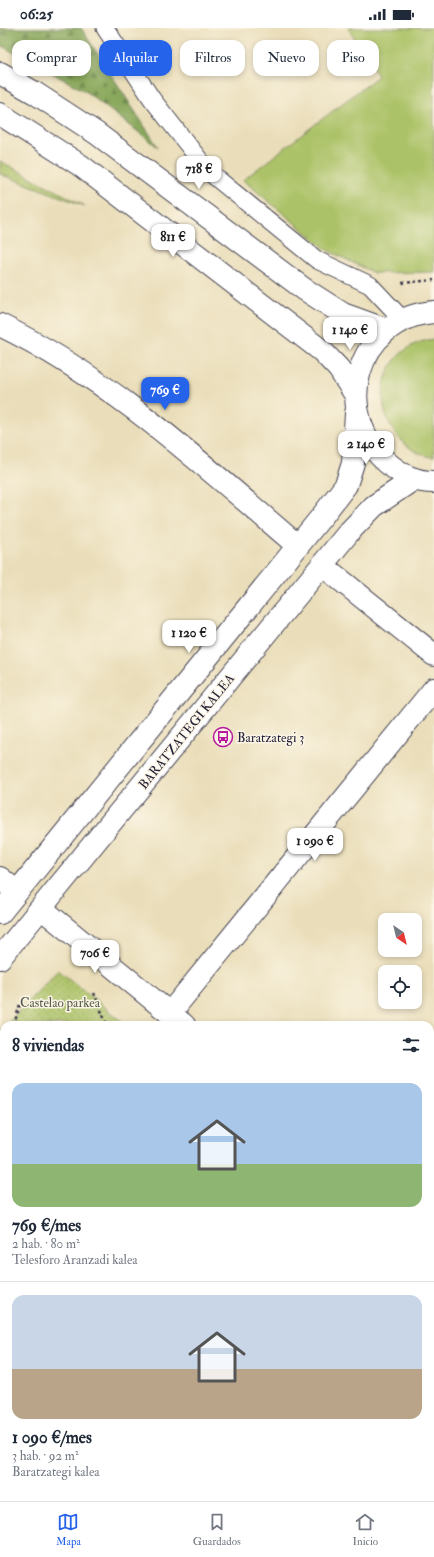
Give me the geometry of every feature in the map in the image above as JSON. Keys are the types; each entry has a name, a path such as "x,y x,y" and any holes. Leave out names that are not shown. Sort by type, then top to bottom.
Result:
{"main road":[{"path":"0,74 35,93 96,133 304,289 343,314 395,325"},
{"path":"0,114 80,165 322,351 338,369 356,403 367,440 382,458 402,475 424,481"},
{"path":"0,913 346,485 353,463 356,403 360,370 370,348 395,325 420,313 434,312"},
{"path":"0,325 26,338 84,374 144,416 298,546"},
{"name":"BARATZATEGI KALEA","path":"0,958 349,532 374,506 424,481"},
{"path":"322,565 434,655"},
{"path":"41,908 177,1019 434,689"},
{"path":"0,878 17,892 20,905 16,917 0,937"}],"lane":[{"path":"105,28 152,99 208,172 316,260 370,285 395,325"}],"path":[{"path":"94,992 105,1021"},
{"path":"15,1021 20,1004"}],"green space":[{"path":"0,28 81,28 89,40 12,40 12,51 0,45"},
{"path":"348,28 434,28 434,272 374,273 327,250 243,180 379,76 379,40 356,40"},
{"path":"91,43 99,56 99,76 112,76 158,147 85,91 57,76 91,76"},
{"path":"0,161 85,206 0,174"},
{"path":"434,339 434,457 430,457 423,455 406,445 394,431 386,415 383,398 385,382 391,366 401,353 416,344"},
{"name":"Castelao parkea","path":"58,970 122,1021 10,1021"}],"place":[{"name":"Baratzategi 3","path":"223,737"}]}
